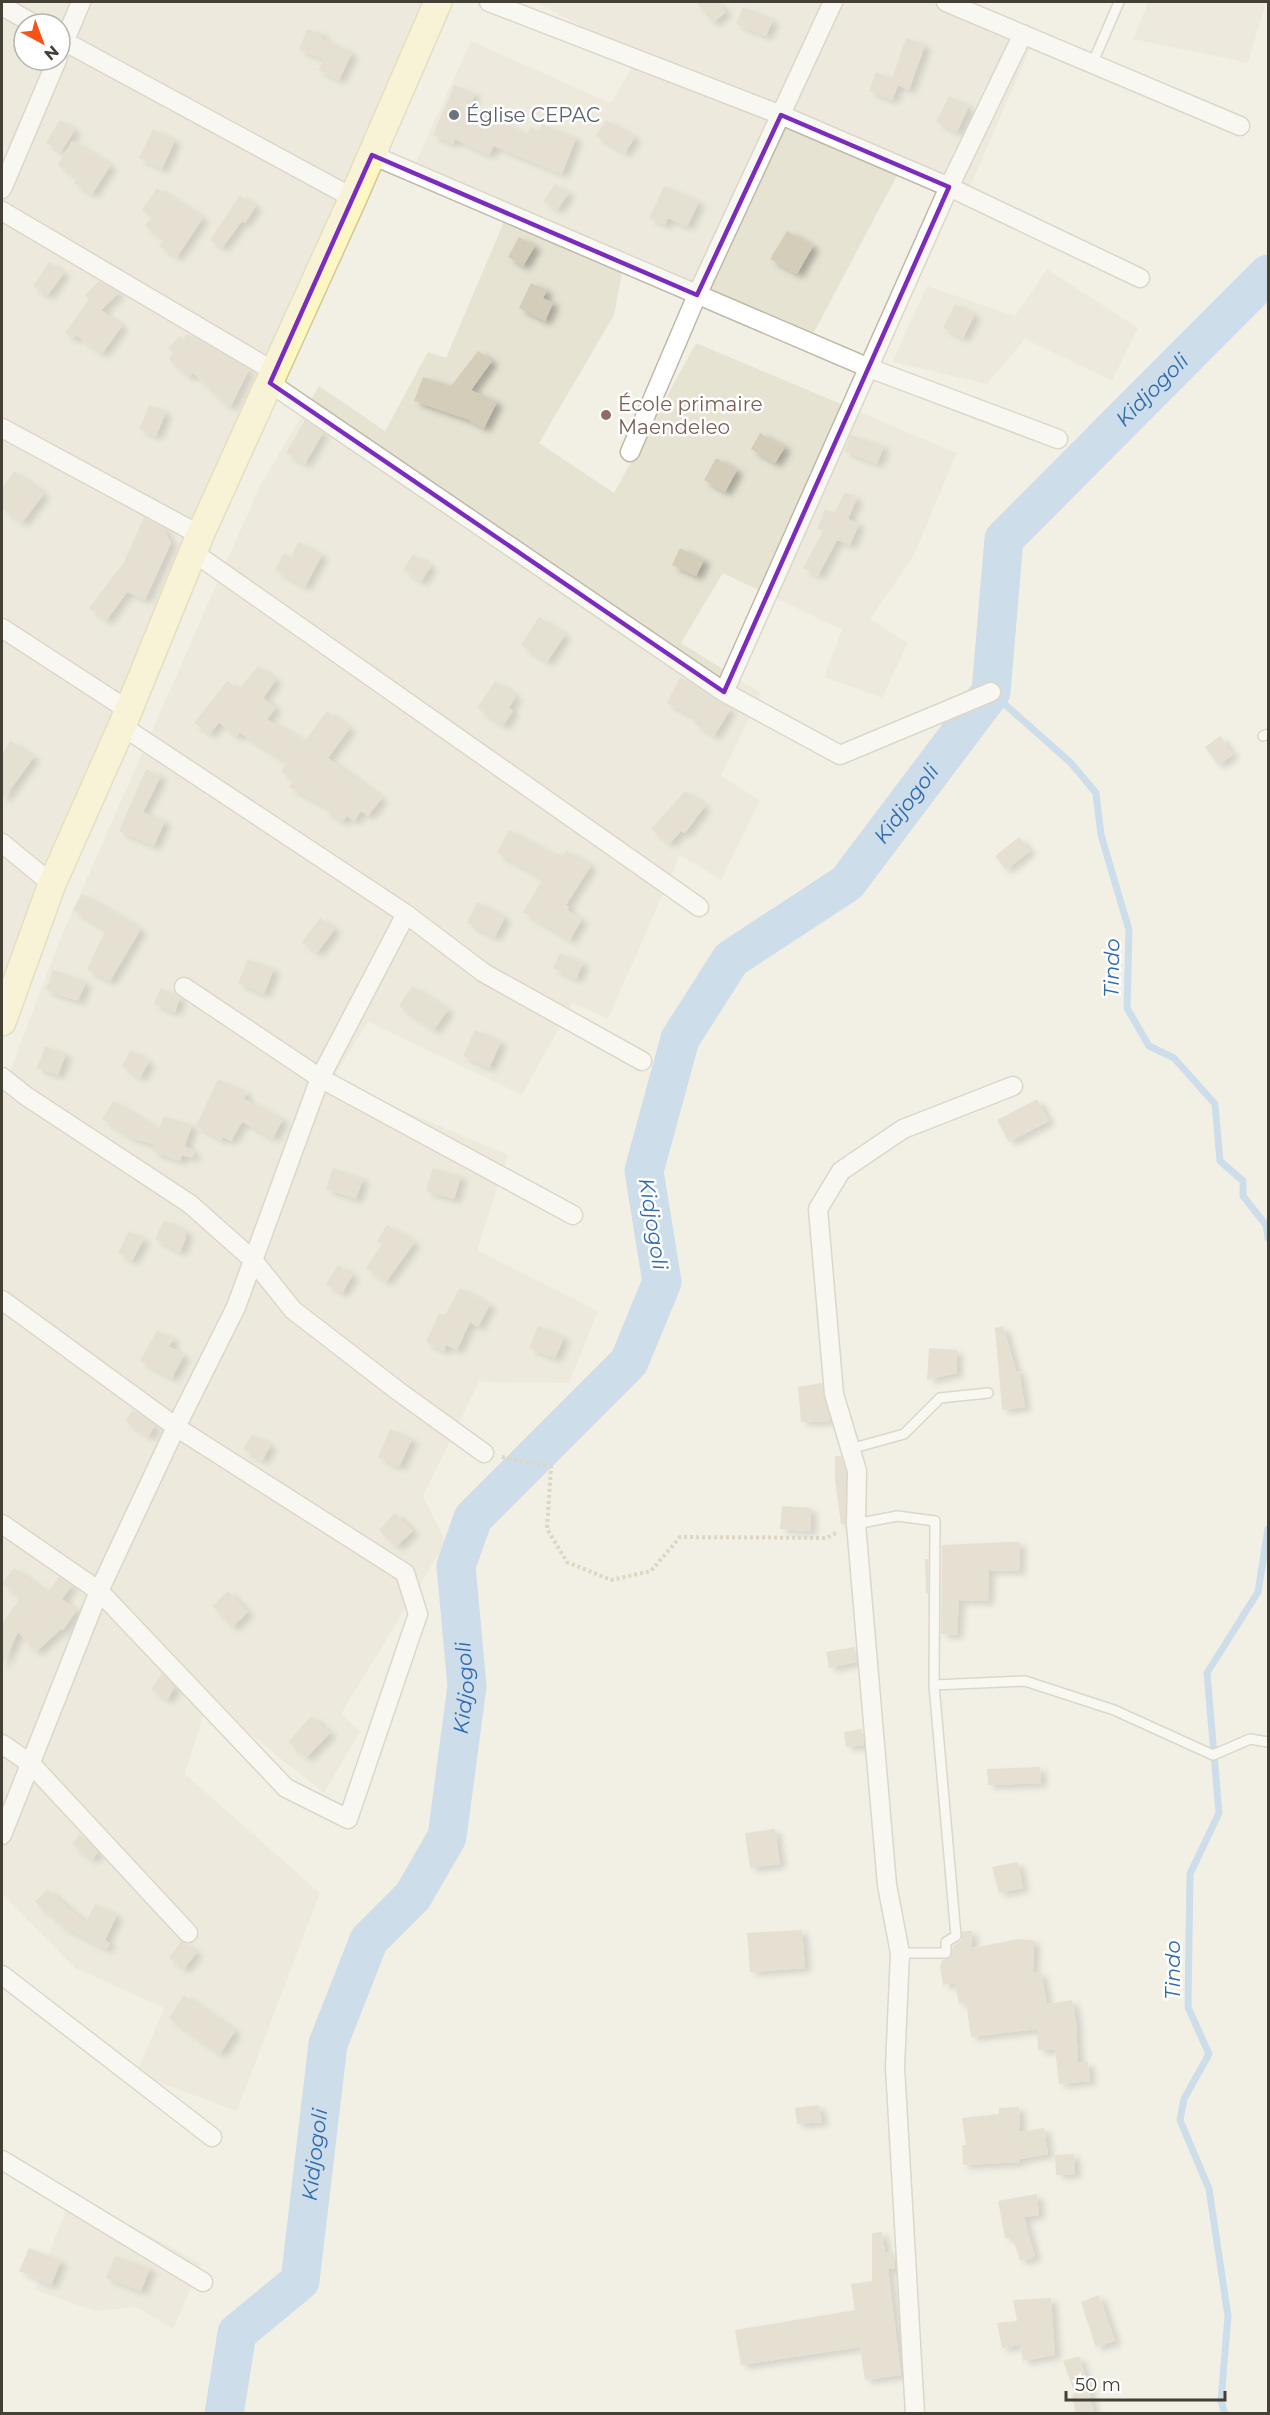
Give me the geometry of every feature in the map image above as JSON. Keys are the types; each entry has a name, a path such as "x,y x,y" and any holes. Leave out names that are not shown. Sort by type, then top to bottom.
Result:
{"street":[{"path":"72,22 81,2"},
{"path":"2,1022 52,884 125,718 197,544 353,198 438,2"},
{"path":"489,2 780,115 950,187 1140,278"},
{"path":"630,452 697,295 833,2"},
{"path":"946,2 1093,62 1240,126"},
{"path":"724,692 950,187 1023,34"},
{"path":"72,49 353,198"},
{"path":"2,189 52,72"},
{"path":"372,155 868,368 1058,439"},
{"path":"2,211 272,378 724,692 840,755 991,692"},
{"path":"2,428 197,544 699,907"},
{"path":"2,628 125,718 406,914 484,973 642,1061"},
{"path":"2,843 52,884"},
{"path":"2,1835 99,1591 176,1426 236,1307 320,1078 406,914"},
{"path":"184,987 320,1078 573,1215"},
{"path":"2,1077 26,1096 190,1204 252,1259 293,1310 398,1391 484,1453"},
{"path":"915,2414 895,2067 900,1953 887,1885 856,1524 857,1470 834,1394 818,1209 841,1171 903,1129 1013,1086"},
{"path":"2,1300 176,1426 405,1573 418,1614 348,1819 286,1788 99,1591 2,1524"},
{"path":"2,1744 31,1764 188,1933"},
{"path":"2,1975 212,2137"},
{"path":"2,2160 203,2282"}],"lane":[{"path":"1093,62 1119,2"},
{"path":"850,1449 904,1434 940,1398 988,1394"},
{"path":"856,1524 897,1516 935,1521 934,1685 956,1936 946,1942 946,1953 900,1953"},
{"path":"934,1685 1025,1681 1114,1710 1213,1755 1250,1739 1269,1742"}],"path":[{"path":"484,1453 551,1467 547,1529 567,1562 611,1580 651,1571 680,1538 826,1538 856,1524"}],"highlighted area":[{"path":"781,115 949,187 724,692 270,383 372,155 697,295"}],"shaded area":[{"path":"2,2 434,2 2,1033"},
{"path":"535,2 943,2 1031,47 968,191 901,168 813,334 626,252 614,315 539,443 614,493 696,343 957,453 913,557 870,619 908,643 882,698 824,677 842,630 723,573 681,643 761,693 721,776 760,800 721,880 680,855 608,1019 573,1003 522,1095 368,1022 332,1080 508,1155 477,1250 598,1311 569,1383 479,1382 423,1496 446,1542 341,1714 360,1731 324,1793 208,1701 185,1774 320,1893 237,2111 136,2074 164,2008 75,1968 2,1894 2,1092 61,937 259,488 319,386 385,431 428,352 446,358 508,212 412,171 471,41 611,103 638,56"},
{"path":"1148,2 1266,2 1248,63 1133,39"},
{"path":"1047,269 1138,328 1112,381 1025,339 987,384 892,362 927,286 1015,316"},
{"path":"72,2194 202,2264 173,2329 136,2307 95,2311 35,2290"}],"building":[{"path":"696,2 717,2 726,12 713,23"},
{"path":"743,7 773,20 766,36 736,24"},
{"path":"307,29 322,34 321,38 352,53 339,80 318,70 324,59 299,50"},
{"path":"906,38 925,45 909,90 898,85 892,100 869,91 876,72 892,79"},
{"path":"454,85 475,94 470,105 527,135 530,127 539,130 542,124 576,138 562,174 494,146 489,155 455,139 453,144 433,135"},
{"path":"949,96 969,106 957,132 936,122"},
{"path":"60,120 75,130 61,152 46,142"},
{"path":"606,120 635,137 625,153 596,136"},
{"path":"153,129 175,140 162,169 139,158"},
{"path":"72,141 111,165 92,194 74,183 78,178 58,165"},
{"path":"555,184 569,193 557,210 543,201"},
{"path":"664,186 699,202 687,227 668,218 665,225 649,218"},
{"path":"157,188 203,218 177,257 159,246 164,239 145,226 151,217 142,210"},
{"path":"240,195 256,206 245,223 242,221 222,248 210,240"},
{"path":"787,231 813,246 797,274 770,259"},
{"path":"519,237 535,246 523,266 508,257"},
{"path":"49,262 64,273 47,296 33,286"},
{"path":"99,281 119,293 101,310 122,326 102,354 76,335 72,339 65,333 89,299 85,295"},
{"path":"531,283 547,290 543,298 553,303 545,321 519,308"},
{"path":"955,304 975,314 963,338 943,328"},
{"path":"188,334 249,370 230,408 193,373 188,377 168,358 173,353 168,348 180,336 183,339"},
{"path":"478,351 492,361 471,390 497,402 484,428 467,419 414,401 423,377 451,386"},
{"path":"149,405 166,412 156,436 139,429"},
{"path":"305,420 323,433 305,464 286,453"},
{"path":"760,433 785,447 775,463 751,449"},
{"path":"851,435 884,446 877,464 844,451"},
{"path":"716,458 737,470 725,492 704,480"},
{"path":"14,471 44,494 22,523 2,508 2,488"},
{"path":"845,492 857,498 848,519 859,524 850,545 837,540 818,576 803,568 823,531 817,529 825,509 834,513"},
{"path":"144,517 163,528 171,543 145,600 127,592 106,621 89,608 124,562"},
{"path":"298,542 322,555 305,587 275,570 284,553 291,557"},
{"path":"680,548 704,560 696,576 672,565"},
{"path":"413,554 431,566 421,582 403,570"},
{"path":"539,617 565,635 547,662 521,645"},
{"path":"258,666 276,680 263,698 276,708 267,719 305,741 327,711 350,728 328,758 382,798 368,816 361,811 354,821 347,816 342,822 325,810 327,807 289,787 294,779 281,772 287,762 240,733 236,737 219,722 210,734 194,723 227,681 238,690"},
{"path":"680,677 730,710 714,736 694,723 697,718 667,703"},
{"path":"495,681 516,696 509,708 513,711 503,726 477,708"},
{"path":"1220,736 1233,755 1218,765 1205,747"},
{"path":"10,741 34,757 2,801 2,754"},
{"path":"146,769 161,776 143,812 165,821 154,846 119,831"},
{"path":"685,791 705,806 685,833 681,831 669,844 651,829"},
{"path":"509,830 552,854 554,852 562,857 566,850 591,866 566,905 569,907 567,910 582,919 570,940 523,912 541,882 537,879 539,876 497,853"},
{"path":"1019,837 1030,851 1006,870 995,856"},
{"path":"82,894 141,929 110,981 87,970 106,929 73,910"},
{"path":"477,902 505,917 495,937 467,923"},
{"path":"320,918 335,929 317,953 302,942"},
{"path":"560,953 583,963 576,979 553,968"},
{"path":"248,959 274,969 264,994 238,983"},
{"path":"53,970 86,982 78,1001 46,990"},
{"path":"412,986 448,1010 434,1030 399,1006"},
{"path":"161,988 180,998 175,1012 154,1004"},
{"path":"475,1030 501,1042 489,1068 463,1056"},
{"path":"45,1046 66,1054 58,1075 37,1068"},
{"path":"131,1050 149,1062 140,1078 122,1066"},
{"path":"218,1079 247,1093 244,1099 283,1119 273,1138 242,1122 231,1141 223,1137 221,1140 196,1126"},
{"path":"1037,1099 1049,1121 1009,1142 997,1120"},
{"path":"113,1101 159,1130 164,1116 192,1125 185,1146 195,1152 192,1158 182,1155 180,1161 152,1151 154,1145 132,1138 102,1119"},
{"path":"333,1168 363,1179 356,1199 326,1189"},
{"path":"433,1168 461,1176 454,1199 426,1191"},
{"path":"164,1220 186,1231 186,1238 180,1252 155,1239"},
{"path":"387,1225 415,1242 386,1282 366,1268 382,1244 377,1241"},
{"path":"129,1231 144,1239 132,1261 118,1253"},
{"path":"338,1265 353,1275 342,1293 326,1284"},
{"path":"460,1288 490,1305 478,1327 470,1322 457,1350 446,1345 444,1351 426,1342 439,1313 445,1315"},
{"path":"538,1326 564,1337 555,1358 529,1348"},
{"path":"1003,1326 1016,1371 1019,1371 1025,1407 1002,1410 995,1328"},
{"path":"157,1330 174,1339 169,1346 184,1355 172,1378 140,1361"},
{"path":"929,1348 957,1350 957,1373 927,1380"},
{"path":"822,1383 830,1421 801,1422 798,1387"},
{"path":"133,1410 155,1426 148,1437 125,1421"},
{"path":"390,1429 412,1439 399,1467 378,1457"},
{"path":"252,1434 271,1445 262,1461 243,1449"},
{"path":"835,1456 841,1456 846,1473 845,1524 841,1524 835,1480"},
{"path":"782,1506 811,1508 811,1531 780,1529"},
{"path":"395,1513 413,1531 396,1547 379,1530"},
{"path":"1020,1542 1019,1571 989,1570 988,1601 959,1600 957,1635 941,1634 942,1545"},
{"path":"925,1559 928,1559 928,1593 926,1593"},
{"path":"14,1568 47,1593 59,1577 72,1586 62,1599 77,1610 63,1630 61,1629 36,1652 18,1632 2,1667 2,1624 20,1598 2,1583"},
{"path":"228,1591 248,1612 233,1627 212,1606"},
{"path":"855,1647 857,1662 829,1668 826,1652"},
{"path":"162,1673 175,1687 167,1700 151,1689"},
{"path":"311,1716 330,1733 306,1758 288,1742"},
{"path":"862,1729 864,1745 846,1747 844,1732"},
{"path":"1040,1767 1041,1783 988,1785 987,1769"},
{"path":"775,1829 780,1864 750,1868 745,1833"},
{"path":"80,1834 98,1852 92,1860 72,1844"},
{"path":"1018,1862 1023,1888 999,1893 992,1867"},
{"path":"47,1889 86,1923 95,1904 117,1915 105,1940 110,1944 106,1949 64,1927 35,1902"},
{"path":"802,1930 805,1968 750,1972 747,1933"},
{"path":"962,1931 972,1931 972,1948 1018,1939 1034,1940 1033,1973 1041,1972 1047,2004 1072,2000 1076,2021 1078,2063 1088,2062 1090,2081 1059,2084 1055,2050 1038,2050 1037,2029 971,2037 966,2002 959,2004 955,1983 943,1985 940,1967 942,1960 951,1957 953,1946 962,1940"},
{"path":"181,1941 197,1952 184,1969 169,1958"},
{"path":"184,1995 235,2031 220,2054 169,2018"},
{"path":"819,2105 822,2122 797,2124 795,2108"},
{"path":"1019,2107 1020,2132 1044,2128 1048,2154 1020,2159 1020,2162 963,2165 962,2145 966,2145 962,2118 999,2114 999,2108"},
{"path":"1074,2154 1075,2174 1056,2175 1055,2155"},
{"path":"1037,2194 1039,2215 1024,2217 1035,2257 1020,2261 1013,2238 1005,2238 998,2201"},
{"path":"882,2232 885,2252 894,2252 895,2269 888,2269 901,2375 865,2380 860,2347 741,2365 735,2330 855,2310 851,2284 872,2281 872,2233"},
{"path":"29,2248 61,2261 51,2285 19,2271"},
{"path":"115,2256 150,2268 141,2291 106,2278"},
{"path":"1099,2295 1115,2341 1096,2347 1081,2302"},
{"path":"1051,2298 1055,2355 1023,2361 1020,2345 1002,2348 997,2323 1017,2321 1013,2300"},
{"path":"1079,2356 1094,2414 1076,2414 1072,2395 1075,2394 1063,2361"}],"waterway":[{"name":"Kidjogoli","path":"224,2414 237,2333 300,2281 328,2044 369,1940 413,1896 447,1837 467,1686 456,1566 473,1518 629,1362 662,1282 644,1171 680,1039 731,959 847,883 991,692 1004,539 1268,274"},
{"name":"Tindo","path":"991,692 1071,763 1096,793 1101,835 1129,930 1127,1008 1149,1046 1174,1058 1215,1104 1220,1161 1243,1181 1243,1196 1266,1225 1268,1238"},
{"name":"Tindo","path":"1225,2414 1221,2401 1228,2316 1209,2189 1180,2120 1184,2099 1209,2054 1188,2007 1190,1874 1219,1813 1207,1673 1258,1592 1268,1529"}],"place":[{"name":"Église CEPAC","path":"454,115"},
{"name":"École primaire Maendeleo","path":"606,415"}]}
